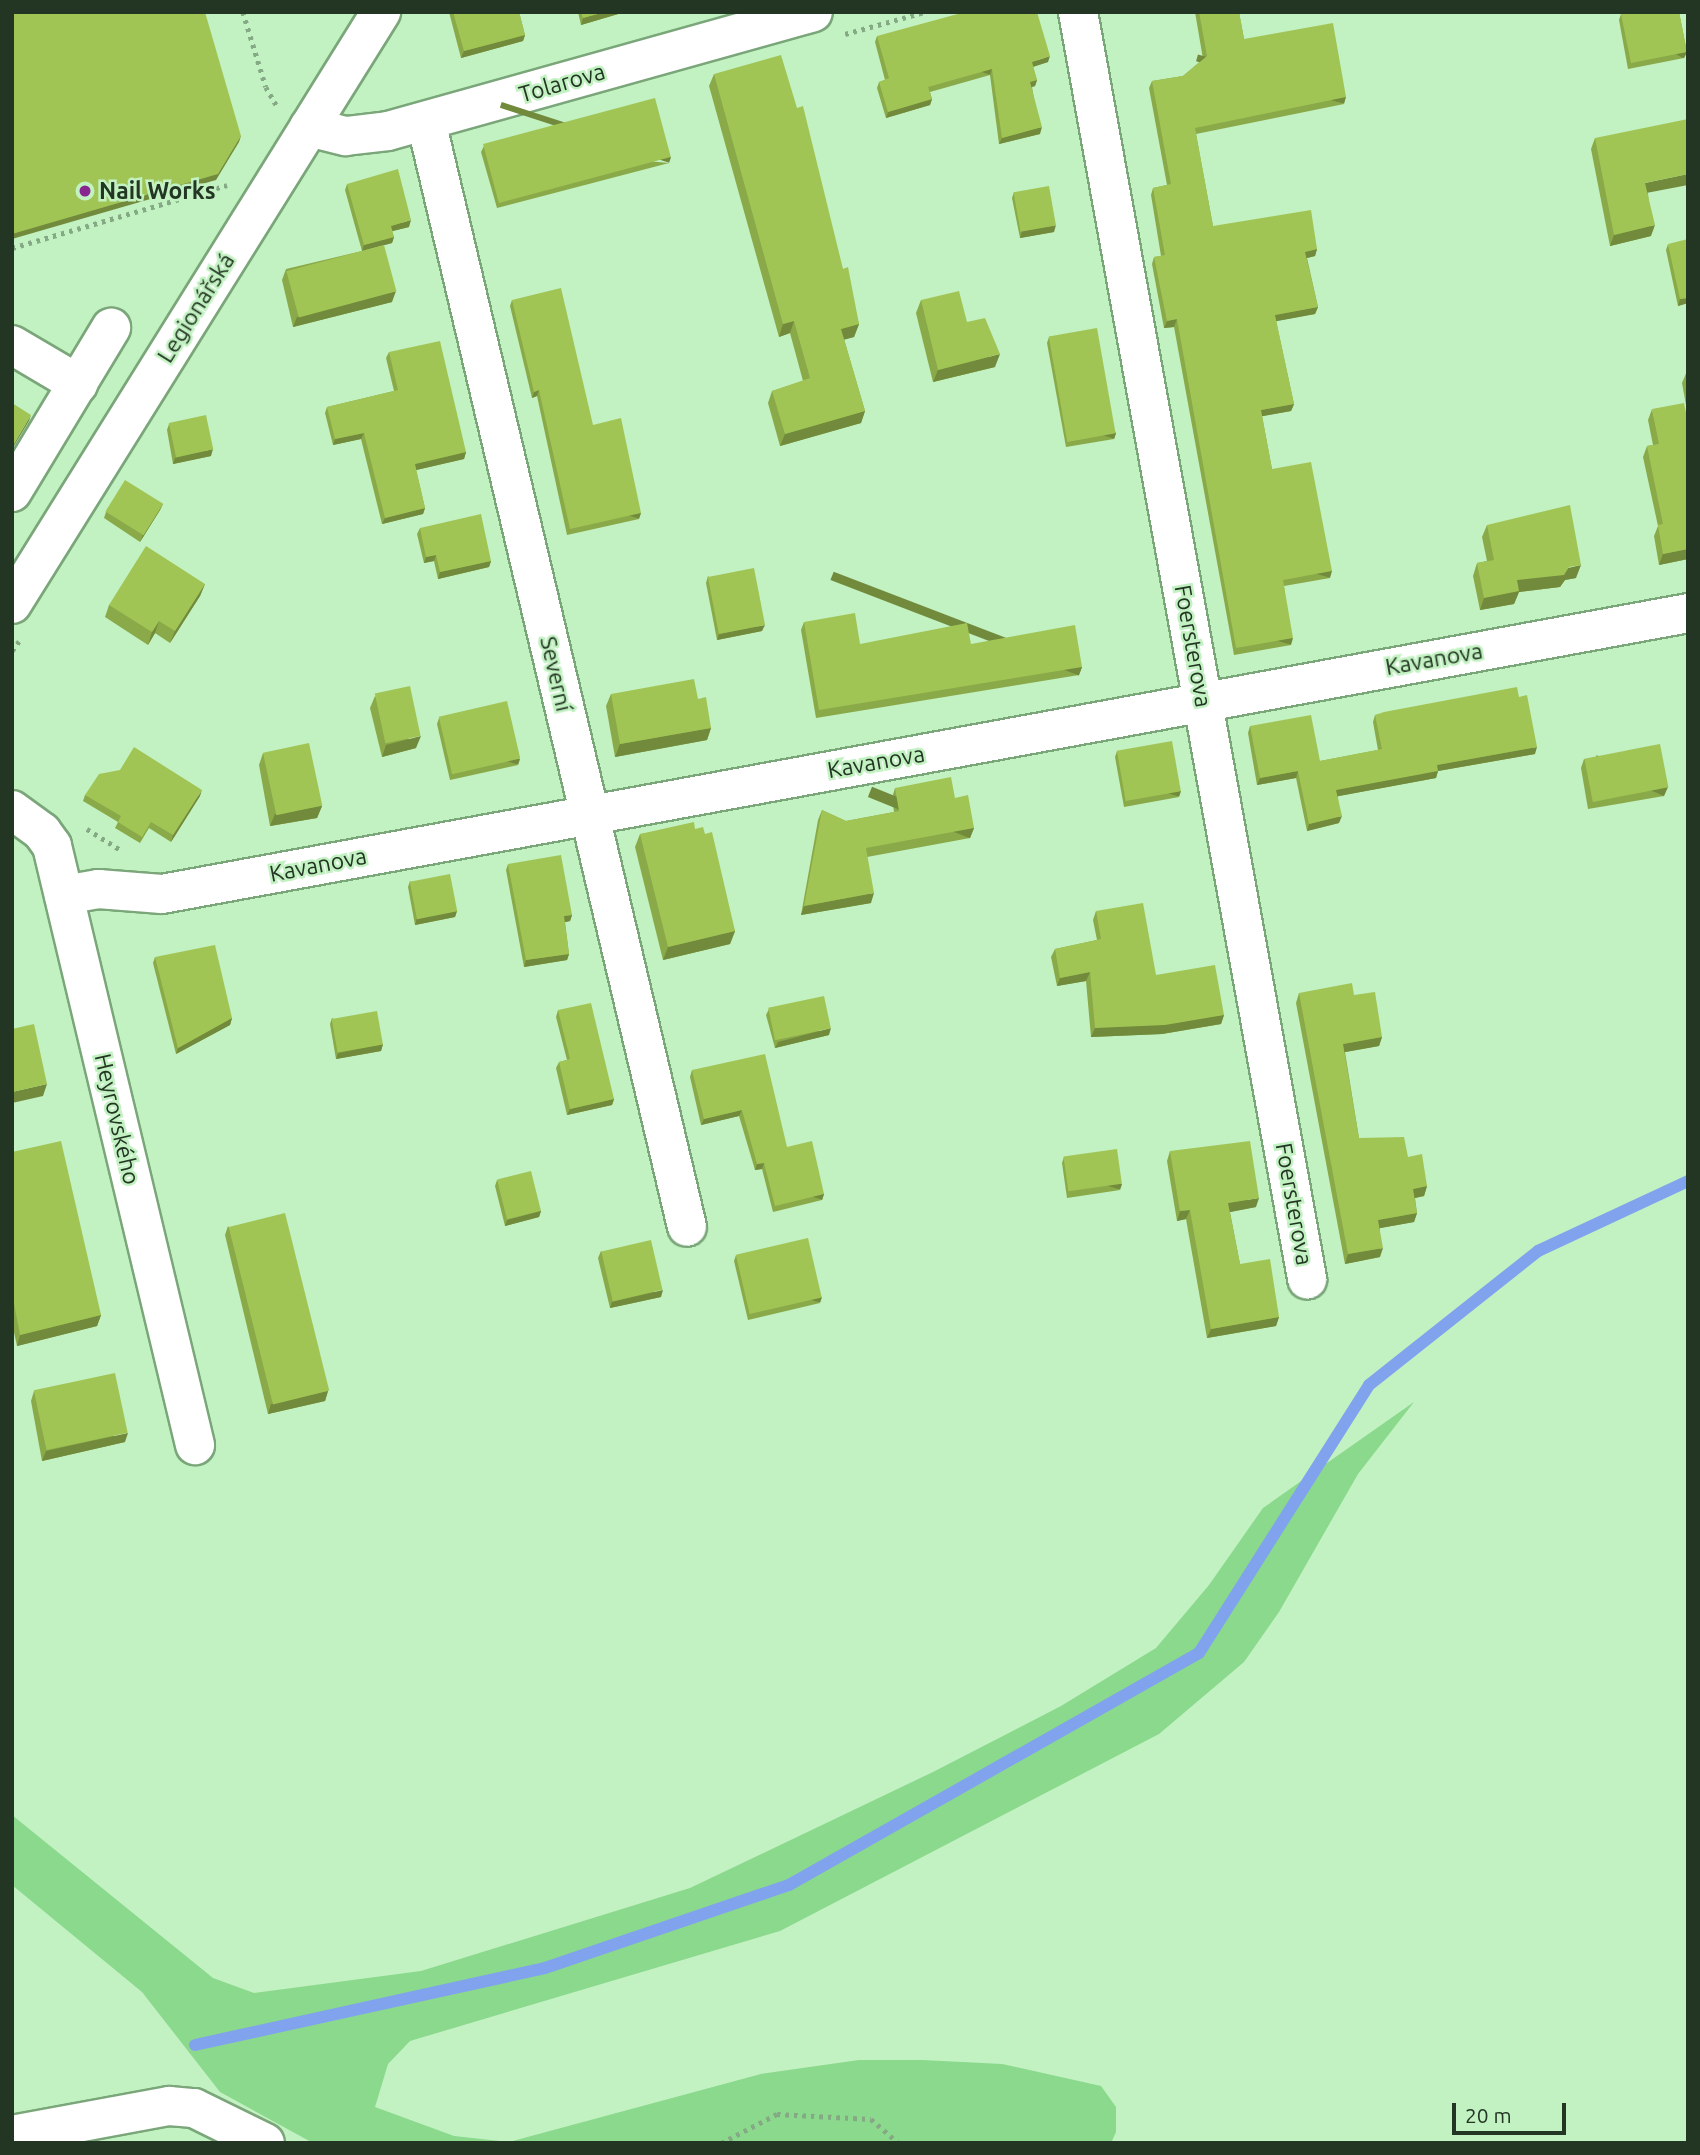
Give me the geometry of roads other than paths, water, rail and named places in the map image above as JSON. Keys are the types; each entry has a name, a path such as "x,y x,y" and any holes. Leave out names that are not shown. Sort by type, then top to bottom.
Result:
{"street":[{"name":"Legionářská","path":"12,604 381,12"},
{"name":"Tolarova","path":"309,127 346,136 426,121 813,12"},
{"name":"Foersterova","path":"1078,12 1307,1279"},
{"name":"Severní","path":"426,121 687,1227"},
{"path":"12,492 111,328"},
{"path":"12,345 78,384"},
{"name":"Kavanova","path":"64,895 98,889 162,894 1688,612"},
{"name":"Heyrovského","path":"12,810 48,838 64,895 195,1445"},
{"path":"12,2135 133,2109 169,2106 194,2108 265,2143"}],"waterway":[{"path":"195,2045 545,1968 789,1885 1199,1653 1369,1385 1538,1251 1688,1181"}],"place":[{"name":"Nail Works","path":"85,191"}]}
